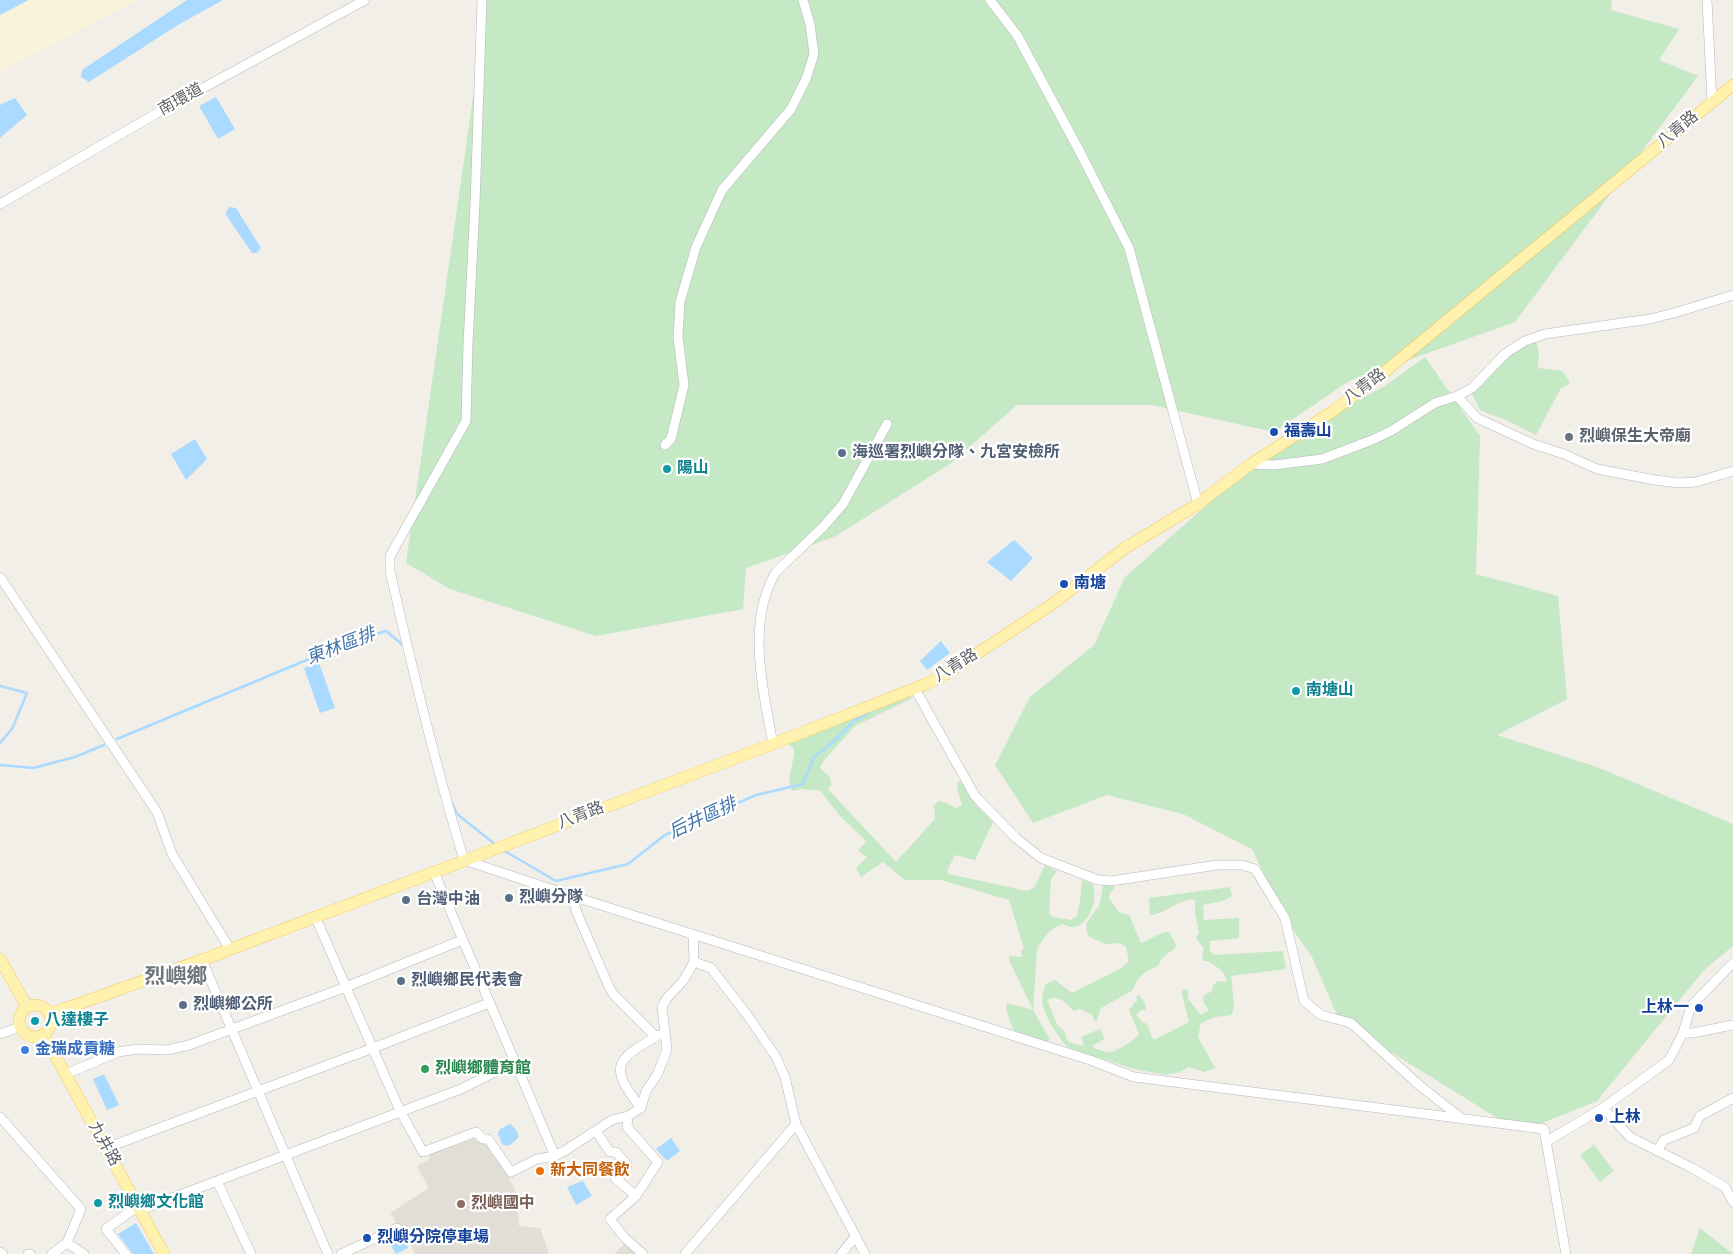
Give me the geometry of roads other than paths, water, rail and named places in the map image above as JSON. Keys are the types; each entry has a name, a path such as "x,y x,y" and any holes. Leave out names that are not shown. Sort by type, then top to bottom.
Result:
{"main road":[{"name":"八青路","path":"50,1014 202,960 773,744 915,689 946,674 1051,605 1125,548 1198,504 1251,464 1333,411 1376,378 1733,85"},
{"path":"0,959 27,1007"},
{"path":"43,1006 50,1014 52,1018 50,1028 44,1035 35,1037 22,1031 19,1018 27,1007 43,1006"},
{"name":"九井路","path":"44,1035 164,1254"}],"street":[{"name":"南環道","path":"0,204 159,112 365,0"},
{"path":"482,0 466,421 390,556 390,571 416,685 464,860 1090,1060 1134,1077 1544,1130 1566,1254"},
{"path":"665,445 671,439 684,385 678,337 680,302 696,246 722,190 792,109 806,79 814,54 810,24 803,0"},
{"path":"990,0 1017,35 1129,248 1198,504"},
{"path":"1707,0 1712,102"},
{"path":"1251,464 1274,465 1322,459 1372,440 1391,431 1435,403 1457,396 1472,388 1506,353 1525,341 1544,334 1650,319 1733,296"},
{"path":"1457,396 1477,418 1533,444 1564,454 1597,469 1655,480 1678,482 1696,482 1733,471"},
{"path":"773,744 759,668 760,630 764,601 771,580 776,572 823,527 843,504 886,424"},
{"path":"0,577 157,812 172,854 230,949"},
{"path":"915,689 975,796 1016,838 1040,858 1098,880 1111,881 1217,865 1242,865 1255,868 1285,918 1304,1001 1321,1015 1351,1023 1419,1085 1461,1118"},
{"path":"434,872 555,1156"},
{"path":"572,896 577,913 610,989 656,1037"},
{"path":"315,916 400,1112 424,1152 476,1132 483,1139 488,1138 511,1172 537,1159 555,1156 612,1120 628,1116 641,1108 646,1091 657,1075 667,1050 662,1007 667,998 683,981 694,962 693,934"},
{"path":"66,1074 118,1052 138,1049 167,1050 177,1048 346,986 462,940"},
{"path":"202,960 328,1254"},
{"path":"694,962 711,968 748,1016 776,1057 785,1077 796,1124 864,1254"},
{"path":"1547,1141 1603,1108 1669,1060 1683,1033 1691,1006 1733,963"},
{"path":"106,1148 489,1003"},
{"path":"1683,1033 1693,1033 1733,1025"},
{"path":"0,1034 20,1027"},
{"path":"641,1108 620,1077 619,1067 628,1055 665,1032"},
{"path":"126,1254 106,1228 139,1208 217,1181 461,1089 515,1062"},
{"path":"1657,1151 1664,1140 1694,1128 1700,1116 1733,1098"},
{"path":"1603,1108 1630,1137 1729,1187 1733,1202"},
{"path":"628,1116 627,1127 658,1162 636,1196 610,1219 625,1238 643,1254"},
{"path":"0,1118 80,1209 67,1243 52,1254"},
{"path":"685,1254 796,1124"},
{"path":"596,1131 610,1152 616,1152 627,1165 615,1178 636,1196"},
{"path":"217,1181 251,1254"},
{"path":"341,1254 397,1228"},
{"path":"841,1254 855,1237"},
{"path":"67,1243 84,1254"}],"water":[{"path":"0,0 29,0 0,15"},
{"path":"187,0 223,0 178,25 89,82 81,77 82,70"},
{"path":"216,97 235,129 218,139 199,106"},
{"path":"15,98 27,115 0,138 0,105"},
{"path":"230,207 236,208 261,248 257,253 252,253 226,215"},
{"path":"195,439 207,459 186,480 171,454"},
{"path":"1014,540 1033,558 1011,581 987,562"},
{"path":"941,641 950,653 927,670 920,661"},
{"path":"319,663 335,708 320,713 304,668"},
{"path":"104,1074 119,1105 107,1110 93,1079"},
{"path":"510,1124 516,1130 518,1138 510,1145 505,1146 502,1144 498,1134 500,1129"},
{"path":"671,1138 680,1151 667,1161 656,1149"},
{"path":"583,1181 592,1196 576,1205 567,1187"},
{"path":"136,1223 154,1254 133,1254 118,1234"},
{"path":"400,1234 408,1248 396,1254 388,1240"}],"waterway":[{"name":"東林區排","path":"117,739 350,642 386,631 403,645"},
{"name":"東林區排","path":"0,686 27,693 12,729 0,743"},
{"name":"后井區排","path":"503,850 556,881 628,864 665,835 756,795 803,784 814,757 833,742 854,721 870,712"},
{"name":"東林區排","path":"0,765 33,768 75,757 104,745"},
{"name":"東林區排","path":"452,803 457,814 496,845"}],"place":[{"name":"福壽山","path":"1274,432"},
{"name":"烈嶼保生大帝廟","path":"1569,437"},
{"name":"海巡署烈嶼分隊、九宮安檢所","path":"842,453"},
{"name":"陽山","path":"667,469"},
{"name":"南塘","path":"1064,584"},
{"name":"南塘山","path":"1296,691"},
{"name":"烈嶼分隊","path":"509,898"},
{"name":"台灣中油","path":"406,900"},
{"name":"烈嶼鄉民代表會","path":"401,981"},
{"name":"烈嶼鄉公所","path":"183,1005"},
{"name":"上林一","path":"1699,1008"},
{"name":"八達樓子","path":"35,1021"},
{"name":"金瑞成貢糖","path":"25,1050"},
{"name":"烈嶼鄉體育館","path":"425,1069"},
{"name":"上林","path":"1599,1118"},
{"name":"新大同餐飲","path":"540,1171"},
{"name":"烈嶼鄉文化館","path":"98,1203"},
{"name":"烈嶼國中","path":"461,1204"},
{"name":"烈嶼分院停車場","path":"367,1238"}],"district":[{"name":"烈嶼鄉","path":"176,978"}]}
